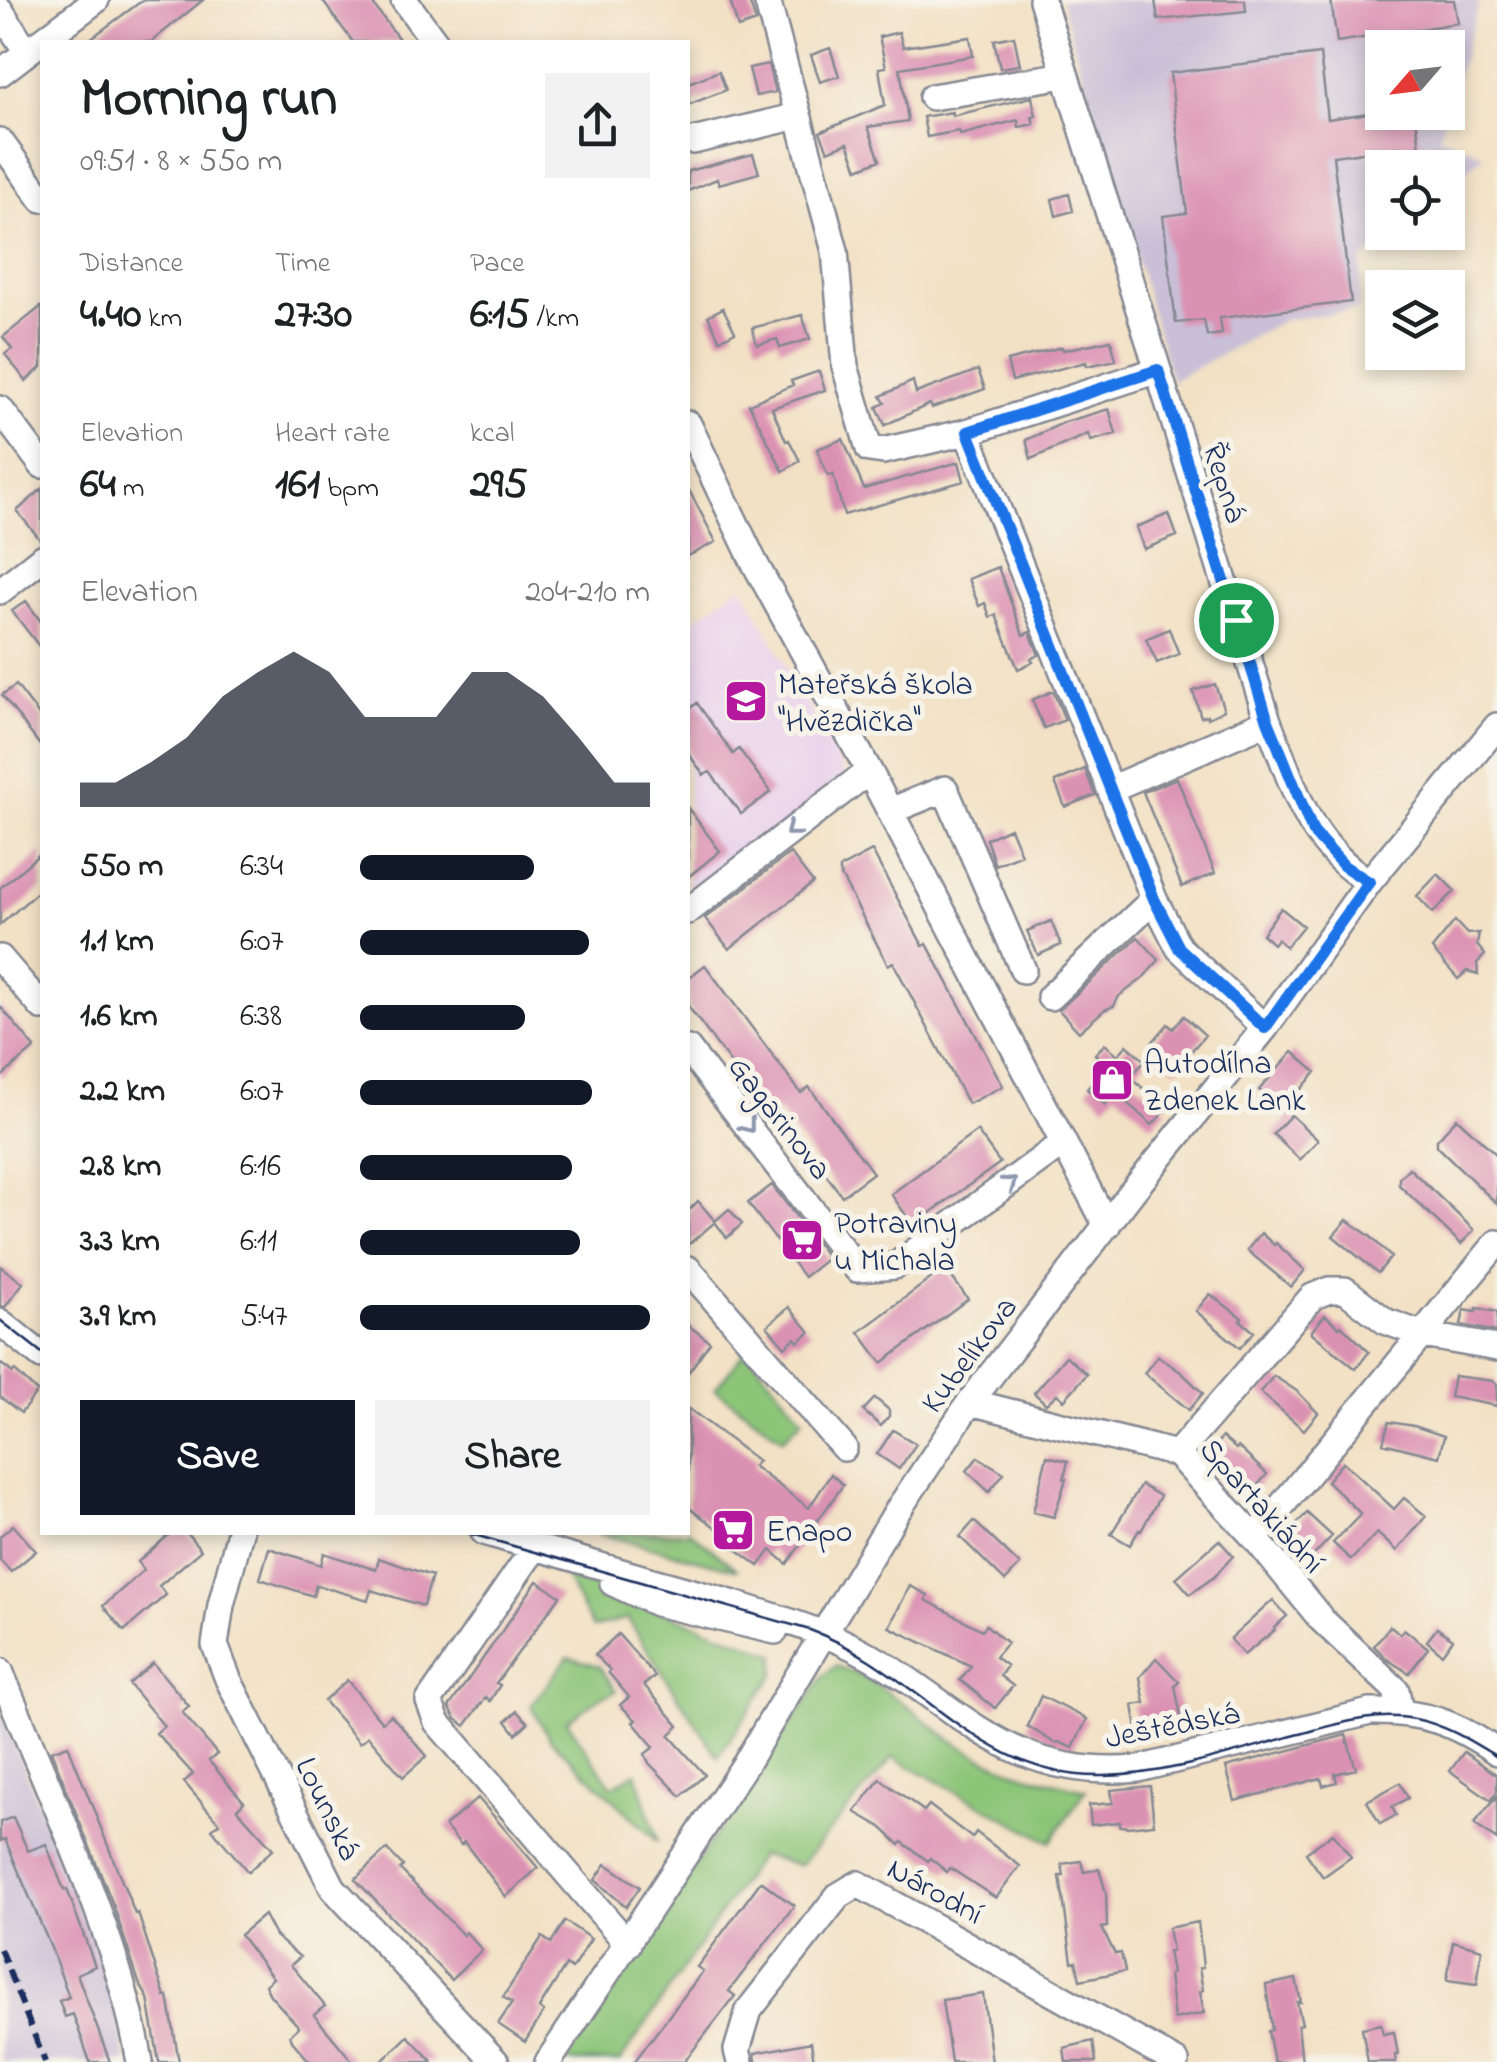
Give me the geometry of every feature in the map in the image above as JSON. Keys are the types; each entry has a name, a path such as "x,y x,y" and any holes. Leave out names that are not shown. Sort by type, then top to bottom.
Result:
{"street":[{"path":"43,40 96,0"},
{"path":"404,0 434,40"},
{"path":"767,0 835,251 845,366 869,449 883,451 968,432 1158,370"},
{"name":"Řepná","path":"1042,0 1268,721 1313,832 1344,866 1369,882"},
{"path":"0,10 27,52"},
{"path":"0,73 40,42"},
{"path":"932,96 1065,75"},
{"path":"693,140 798,116"},
{"path":"0,140 40,196"},
{"path":"0,409 40,462"},
{"path":"690,428 754,562 869,771 1107,1226"},
{"path":"968,432 1154,899 1179,948 1265,1028"},
{"path":"0,591 40,560"},
{"path":"1110,789 1268,721"},
{"name":"Kubelíkova","path":"548,2062 746,1763 896,1513 970,1402 1265,1028 1369,882 1497,726"},
{"path":"690,909 869,771"},
{"path":"890,812 945,789 1023,970"},
{"path":"1050,998 1154,899"},
{"path":"0,958 40,1006"},
{"name":"Gagarinova","path":"690,1052 857,1269 896,1266 1062,1144"},
{"path":"1255,1538 1497,1243"},
{"path":"690,1271 844,1448"},
{"path":"1177,1454 1312,1297 1329,1290 1345,1290 1385,1321 1423,1335 1497,1348"},
{"path":"0,1322 40,1354"},
{"name":"Spartakiádní","path":"970,1402 1177,1454 1255,1538 1322,1620 1396,1690 1400,1712"},
{"name":"Lounská","path":"239,1535 215,1645 236,1693 333,1888 496,2062"},
{"name":"Ještědská","path":"501,1535 545,1550 656,1603 767,1631 824,1634 870,1653 985,1736 1040,1761 1068,1768 1138,1770 1338,1718 1400,1712 1449,1722 1497,1752"},
{"path":"545,1550 429,1701 436,1722 628,1944"},
{"path":"0,1670 100,1918 133,2021 140,2062"},
{"name":"Národní","path":"740,2062 738,2050 749,2010 838,1896 858,1884 1176,2062"}],"shaded area":[{"path":"1061,0 1480,0 1465,50 1465,30 1365,30 1365,130 1441,130 1439,136 1484,155 1465,172 1465,150 1365,150 1365,250 1374,250 1362,260 1359,310 1284,320 1172,381"},
{"name":"Mateřská škola \"Hvězdička\"","path":"742,585 847,778 690,899 690,623"},
{"path":"0,1707 112,1990 126,2062 3,2062 0,2056"}],"green space":[{"path":"746,1350 803,1419 783,1439 715,1389"},
{"path":"690,1532 738,1570 604,1535 690,1535"},
{"path":"564,1575 775,1654 775,1673 718,1757 627,1618 593,1628"},
{"path":"568,1657 599,1666 617,1691 567,1721 612,1787 636,1772 658,1842 550,1739 531,1706"},
{"path":"836,1666 886,1691 977,1755 1022,1773 1086,1790 1050,1842 893,1757 800,1865 760,1855 620,2062 562,2062 824,1675"}],"building":[{"path":"143,0 203,0 153,40 89,40"},
{"path":"322,0 370,0 400,40 352,40"},
{"path":"730,0 749,0 756,22 738,28"},
{"path":"1155,0 1245,0 1246,11 1158,20"},
{"path":"1331,0 1454,0 1458,23 1413,30 1365,30 1365,38 1337,42"},
{"path":"899,32 903,47 970,37 973,56 900,68 908,121 868,127 880,160 858,169 848,143 828,151 820,132 885,105 879,68 886,67 879,37"},
{"path":"1014,36 1020,65 1000,68 994,40"},
{"path":"830,48 839,76 820,82 811,55"},
{"path":"1320,54 1328,119 1365,114 1365,130 1418,130 1420,150 1401,147 1333,156 1351,302 1220,318 1222,334 1207,336 1204,320 1176,323 1163,216 1187,213 1170,73"},
{"path":"768,64 775,92 756,96 749,68"},
{"path":"719,71 726,90 690,104 690,82"},
{"path":"1032,97 1034,124 1019,127 1018,120 960,135 959,131 927,137 923,117 952,112 952,116"},
{"path":"753,154 759,173 719,184 717,179 690,190 690,170"},
{"path":"1069,194 1073,211 1056,216 1052,199"},
{"path":"40,308 40,369 26,381 5,354 12,349 3,337"},
{"path":"723,308 735,332 720,340 708,316"},
{"path":"802,315 810,339 780,348 777,339 757,345 752,328"},
{"path":"1111,340 1116,360 1087,366 1086,362 1012,381 1007,361"},
{"path":"978,370 985,389 932,408 930,404 885,425 877,407 885,403 881,396 913,381 916,393"},
{"path":"819,371 825,390 772,408 786,441 789,440 800,461 783,471 749,404"},
{"path":"1109,409 1116,434 1091,441 1088,434 1031,459 1026,440 1065,422"},
{"path":"843,439 864,489 959,462 964,481 844,515 833,474 828,476 817,449"},
{"path":"40,491 40,540 17,511"},
{"path":"690,492 716,542 690,555"},
{"path":"1169,514 1177,536 1144,549 1136,527"},
{"path":"998,567 1023,635 1030,632 1039,655 1018,669 996,615 990,617 985,603 979,606 968,579"},
{"path":"26,601 40,620 40,647 12,611"},
{"path":"1169,629 1179,654 1157,663 1146,639"},
{"path":"1215,684 1224,710 1201,717 1193,691"},
{"path":"16,685 40,716 40,745 2,695"},
{"path":"1053,691 1065,720 1044,728 1032,700"},
{"path":"697,703 733,754 739,749 771,792 741,814 710,772 704,775 690,756 690,708"},
{"path":"1085,769 1095,795 1065,807 1055,782"},
{"path":"1177,778 1215,873 1182,887 1143,792"},
{"path":"690,811 720,851 690,875"},
{"path":"1010,828 1021,854 995,865 986,839"},
{"path":"872,851 1003,1086 968,1104 893,962 888,965 840,874 840,868"},
{"path":"790,853 813,883 729,949 705,918"},
{"path":"40,854 40,890 0,925 0,888"},
{"path":"1438,874 1455,891 1433,913 1417,896"},
{"path":"1281,908 1303,926 1286,947 1277,939 1273,944 1262,934"},
{"path":"1051,921 1061,945 1038,955 1027,931"},
{"path":"1455,921 1467,934 1479,933 1477,945 1485,955 1477,963 1478,974 1467,971 1458,979 1432,949"},
{"path":"1138,937 1159,960 1119,996 1114,1006 1079,1032 1059,1010"},
{"path":"705,965 801,1093 809,1087 873,1173 842,1196 778,1110 770,1116 690,1009 690,976"},
{"path":"0,1006 35,1048 0,1078"},
{"path":"1184,1016 1205,1035 1176,1069 1149,1046 1168,1024 1173,1029"},
{"path":"1105,1044 1118,1055 1127,1045 1145,1061 1130,1077 1167,1109 1152,1125 1116,1093 1105,1105 1087,1089 1107,1066 1095,1054"},
{"path":"1293,1052 1316,1072 1282,1111 1259,1090"},
{"path":"1291,1115 1318,1140 1300,1160 1273,1134"},
{"path":"1457,1118 1497,1155 1497,1204 1437,1146 1437,1140"},
{"path":"977,1131 1000,1163 913,1225 891,1194"},
{"path":"1409,1168 1474,1230 1461,1244 1399,1185 1399,1178"},
{"path":"772,1185 828,1258 804,1277 748,1203"},
{"path":"698,1201 715,1221 729,1209 742,1224 727,1238 715,1222 690,1243 690,1209"},
{"path":"1347,1220 1391,1257 1378,1273 1333,1236"},
{"path":"1261,1233 1305,1270 1291,1287 1247,1250"},
{"path":"0,1266 23,1283 5,1307 0,1306"},
{"path":"945,1268 968,1299 882,1363 859,1332"},
{"path":"1210,1294 1254,1332 1240,1348 1196,1311"},
{"path":"789,1307 810,1332 785,1347 767,1326"},
{"path":"1477,1308 1497,1312 1497,1332 1461,1325 1464,1310 1476,1312"},
{"path":"1325,1315 1369,1352 1356,1369 1311,1332"},
{"path":"690,1327 710,1342 690,1370"},
{"path":"1066,1356 1087,1374 1064,1400 1057,1394 1046,1404 1034,1393"},
{"path":"1158,1356 1203,1393 1189,1410 1144,1373"},
{"path":"0,1363 37,1392 21,1413 0,1397"},
{"path":"1274,1376 1298,1392 1318,1413 1304,1430 1260,1392"},
{"path":"1454,1376 1493,1381 1497,1384 1497,1406 1450,1397"},
{"path":"875,1398 889,1410 881,1426 863,1411"},
{"path":"690,1410 758,1461 753,1466 809,1508 831,1474 843,1485 787,1564 771,1550 759,1566 720,1537 723,1533 690,1508"},
{"path":"1389,1422 1444,1436 1439,1457 1383,1443"},
{"path":"893,1430 916,1444 899,1469 877,1454"},
{"path":"1222,1437 1267,1474 1253,1491 1209,1454"},
{"path":"1047,1456 1068,1461 1054,1517 1033,1512"},
{"path":"978,1457 1004,1473 989,1492 967,1471"},
{"path":"1343,1462 1394,1509 1404,1498 1426,1516 1397,1551 1377,1533 1351,1560 1333,1543 1361,1514 1327,1481"},
{"path":"1141,1485 1160,1496 1130,1545 1111,1534"},
{"path":"1307,1513 1332,1536 1312,1557 1307,1552 1297,1562 1279,1542"},
{"path":"974,1521 1020,1565 1005,1581 960,1537"},
{"path":"13,1525 36,1551 11,1572 0,1560 0,1536"},
{"path":"169,1535 188,1535 201,1550 159,1586 166,1595 124,1631 103,1606 144,1570 138,1562"},
{"path":"1219,1540 1233,1556 1214,1577 1190,1594 1176,1578"},
{"path":"269,1548 321,1565 324,1553 376,1570 379,1558 432,1576 423,1606 371,1590 368,1600 316,1585 313,1596 260,1579"},
{"path":"537,1581 560,1596 496,1683 500,1685 490,1701 486,1697 465,1726 449,1707"},
{"path":"910,1586 928,1595 926,1600 982,1630 986,1625 1007,1643 995,1657 1007,1666 1000,1676 1013,1686 995,1708 960,1680 971,1666 889,1627"},
{"path":"1273,1600 1287,1616 1244,1655 1230,1639"},
{"path":"1390,1626 1400,1634 1404,1629 1428,1648 1409,1673 1374,1646"},
{"path":"1437,1628 1453,1639 1442,1654 1427,1641"},
{"path":"618,1634 655,1676 644,1685 679,1726 669,1735 705,1775 681,1796 649,1763 645,1754 654,1747 620,1705 629,1697 595,1655"},
{"path":"1156,1658 1179,1682 1175,1686 1183,1727 1138,1735 1133,1705 1145,1703 1140,1677"},
{"path":"153,1663 189,1706 182,1712 217,1754 209,1761 244,1802 237,1809 273,1849 248,1872 212,1829 219,1823 184,1782 193,1774 156,1733 164,1726 129,1684"},
{"path":"347,1680 382,1722 391,1715 427,1756 403,1777 368,1736 360,1743 324,1701"},
{"path":"1041,1696 1087,1719 1073,1748 1055,1743 1027,1726"},
{"path":"517,1711 528,1723 516,1734 506,1721"},
{"path":"1346,1735 1356,1769 1335,1774 1337,1782 1323,1786 1321,1778 1235,1801 1226,1767"},
{"path":"68,1745 135,1914 138,1913 165,1997 168,1996 179,2062 159,2062 148,1998 51,1751"},
{"path":"1464,1752 1497,1775 1497,1791 1491,1800 1450,1771"},
{"path":"880,1779 924,1811 929,1805 972,1838 976,1832 1020,1866 996,1898 950,1868 947,1872 930,1858 928,1861 902,1842 900,1845 881,1827 855,1812"},
{"path":"1400,1783 1408,1798 1392,1807 1396,1815 1380,1824 1367,1801"},
{"path":"1150,1786 1154,1824 1091,1825 1089,1805 1113,1803 1111,1790"},
{"path":"1497,1796 1497,1840 1474,1824"},
{"path":"478,1798 538,1868 506,1897 464,1842 461,1845 445,1826"},
{"path":"13,1817 28,1851 46,1844 64,1890 67,1889 95,1966 77,1974 110,2062 90,2062 73,2014 65,2017 59,2001 69,1997 51,1948 5,1839 0,1841 0,1822"},
{"path":"1333,1833 1351,1857 1323,1877 1306,1853"},
{"path":"387,1849 403,1866 400,1869 482,1950 451,1980 355,1879"},
{"path":"1081,1861 1084,1872 1099,1869 1106,1893 1107,1927 1102,1928 1115,1954 1121,1953 1125,1971 1080,1980 1076,1961 1072,1962 1060,1876 1064,1876 1062,1864"},
{"path":"606,1864 640,1887 626,1907 595,1880"},
{"path":"761,1881 794,1906 729,1991 735,1996 684,2062 634,2062 703,1971 697,1967"},
{"path":"264,1915 275,1936 300,1957 291,1965 325,2006 314,2015 353,2062 310,2062 293,2042 290,2035 299,2027 270,1995 265,1985 273,1978 240,1935"},
{"path":"565,1921 591,1939 572,1969 566,1965 539,2008 544,2012 525,2042 498,2024 512,2003 503,1997 542,1937 551,1943"},
{"path":"1198,1922 1204,2013 1174,2019 1168,1928"},
{"path":"1453,1941 1482,1949 1477,1984 1447,1980"},
{"path":"1296,1979 1301,2002 1297,2002 1302,2024 1298,2025 1302,2062 1274,2062 1266,1985"},
{"path":"983,1994 992,2062 951,2062 942,2000"},
{"path":"1381,2024 1383,2034 1394,2032 1396,2062 1368,2062 1362,2028"},
{"path":"408,2036 433,2062 381,2062"},
{"path":"1093,2041 1096,2062 1066,2062 1064,2048"},
{"path":"811,2042 814,2062 756,2062 755,2053"}],"tram line":[{"path":"0,1320 40,1351"},
{"path":"475,1535 810,1630 884,1670 984,1742 1020,1760 1060,1772 1104,1776 1153,1772 1340,1723 1385,1717 1437,1725 1497,1757"}],"railway":[{"path":"0,1949 45,2062"}],"place":[{"name":"Mateřská škola \"Hvězdička\"","path":"746,701"},
{"name":"Autodílna Zdenek Lank","path":"1112,1080"},
{"name":"Potraviny u Michala","path":"802,1240"},
{"name":"Enapo","path":"733,1530"}],"route":[{"path":"1158,370 1236,620 1268,721 1313,832 1344,866 1369,882 1265,1028 1179,948 1154,899 968,432 1158,370"}]}
